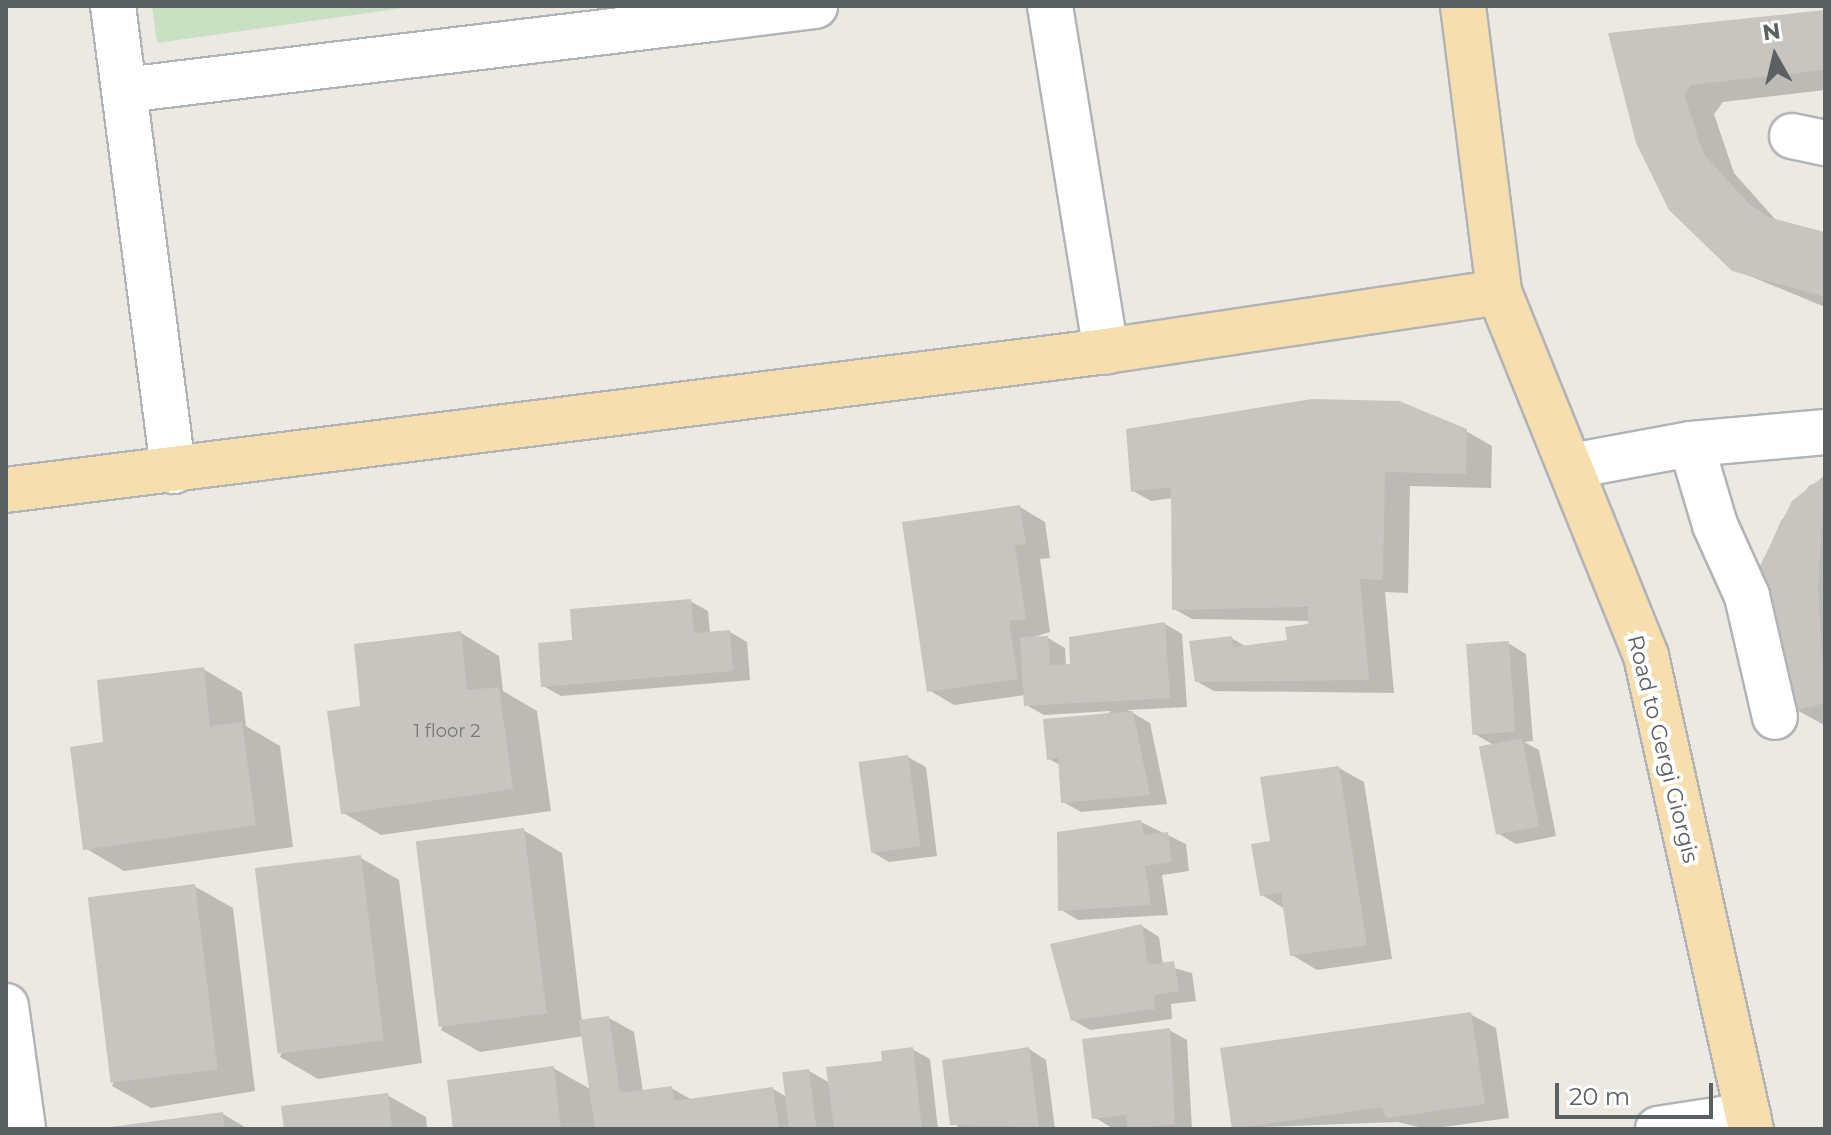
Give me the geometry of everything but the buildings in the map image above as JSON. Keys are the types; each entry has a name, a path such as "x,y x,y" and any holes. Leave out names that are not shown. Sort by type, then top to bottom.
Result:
{"main road":[{"name":"Road to Gergi Giorgis","path":"1463,6 1499,292 1572,466 1646,656 1749,1122"},
{"path":"6,490 1106,351 1499,292"}],"street":[{"path":"113,6 173,471"},
{"path":"125,90 712,12 815,6"},
{"path":"1050,6 1106,351"},
{"path":"1572,466 1691,444 1825,432"},
{"path":"1691,444 1715,525 1747,596 1775,717"},
{"path":"6,1006 23,1129"},
{"path":"1658,1129 1749,1122"}],"green space":[{"path":"152,6 417,6 157,43"}]}
